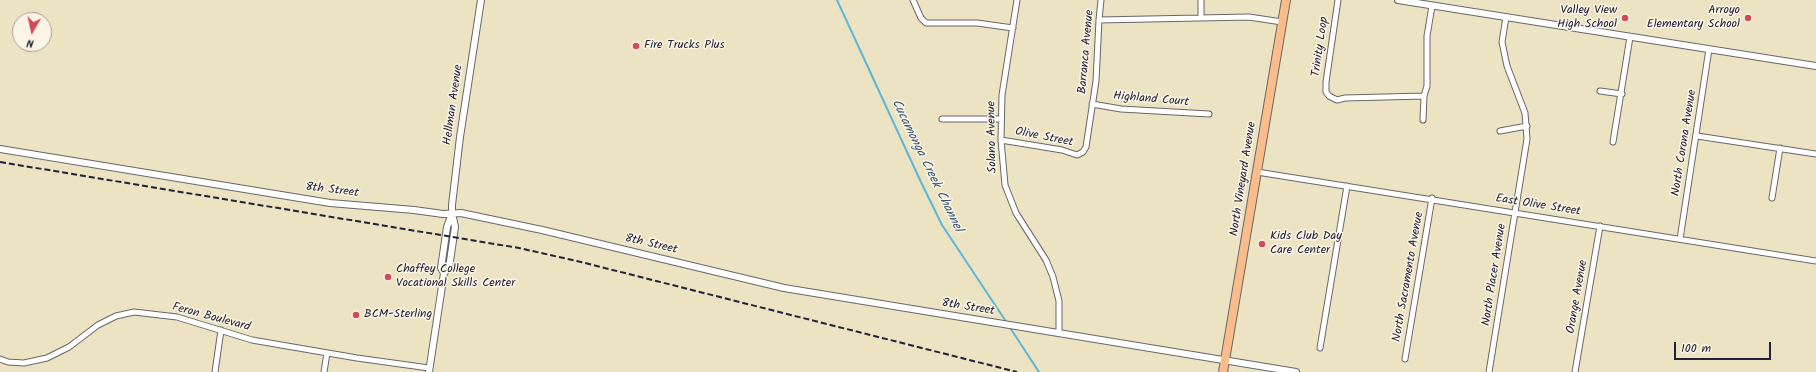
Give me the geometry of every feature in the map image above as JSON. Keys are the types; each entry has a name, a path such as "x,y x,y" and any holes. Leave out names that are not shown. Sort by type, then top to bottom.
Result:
{"main road":[{"name":"North Vineyard Avenue","path":"1223,372 1286,0"}],"street":[{"name":"Hellman Avenue","path":"429,370 444,273 448,268 456,227 452,213 460,137 481,0"},
{"path":"913,0 921,18 926,23 977,23 1013,28"},
{"name":"Solano Avenue","path":"1017,0 1005,71 1001,119 1001,140 1005,185 1016,213 1046,260 1053,277 1059,301 1059,333"},
{"name":"Barranca Avenue","path":"1083,152 1086,147 1096,81 1098,20 1101,0"},
{"path":"1201,0 1201,17"},
{"name":"Trinity Loop","path":"1338,0 1326,82 1326,92 1329,96 1337,100 1345,98 1424,96"},
{"path":"1398,0 1816,66"},
{"path":"1423,120 1424,96 1427,86 1427,36 1432,6"},
{"path":"1098,20 1249,17 1282,22"},
{"name":"North Placer Avenue","path":"1489,372 1515,212 1527,126 1525,113 1507,66 1502,42 1506,17"},
{"path":"1613,142 1622,94 1630,37"},
{"name":"North Corona Avenue","path":"1680,239 1709,49"},
{"path":"1600,91 1622,94"},
{"name":"Highland Court","path":"1092,104 1121,109 1209,114"},
{"path":"942,120 1001,119"},
{"path":"1500,131 1527,126"},
{"path":"1696,136 1816,154"},
{"name":"Olive Street","path":"1001,140 1062,150 1077,155 1083,152"},
{"path":"1772,198 1780,148"},
{"name":"8th Street","path":"0,149 330,204 414,210 443,214 461,213 507,222 784,288 1296,372"},
{"name":"East Olive Street","path":"1257,172 1432,198 1816,261"},
{"path":"1320,348 1347,186"},
{"name":"North Sacramento Avenue","path":"1405,359 1432,198"},
{"name":"Orange Avenue","path":"1575,372 1600,226"},
{"name":"Feron Boulevard","path":"0,359 8,362 24,363 47,358 69,347 98,324 116,316 134,312 178,317 252,340 429,370"},
{"path":"215,372 221,330"},
{"path":"324,372 327,353"}],"waterway":[{"name":"Cucamonga Creek Channel","path":"837,0 942,225 1007,323"},
{"name":"Cucamonga Creek Channel","path":"1009,326 1039,372"}],"railway":[{"path":"0,162 519,248 581,262 1017,372"}],"place":[{"name":"Valley View High School","path":"1625,18"},
{"name":"Arroyo Elementary School","path":"1748,18"},
{"name":"Fire Trucks Plus","path":"636,46"},
{"name":"Kids Club Day Care Center","path":"1262,244"},
{"name":"Chaffey College Vocational Skills Center","path":"388,277"},
{"name":"BCM-Sterling","path":"356,315"}]}
